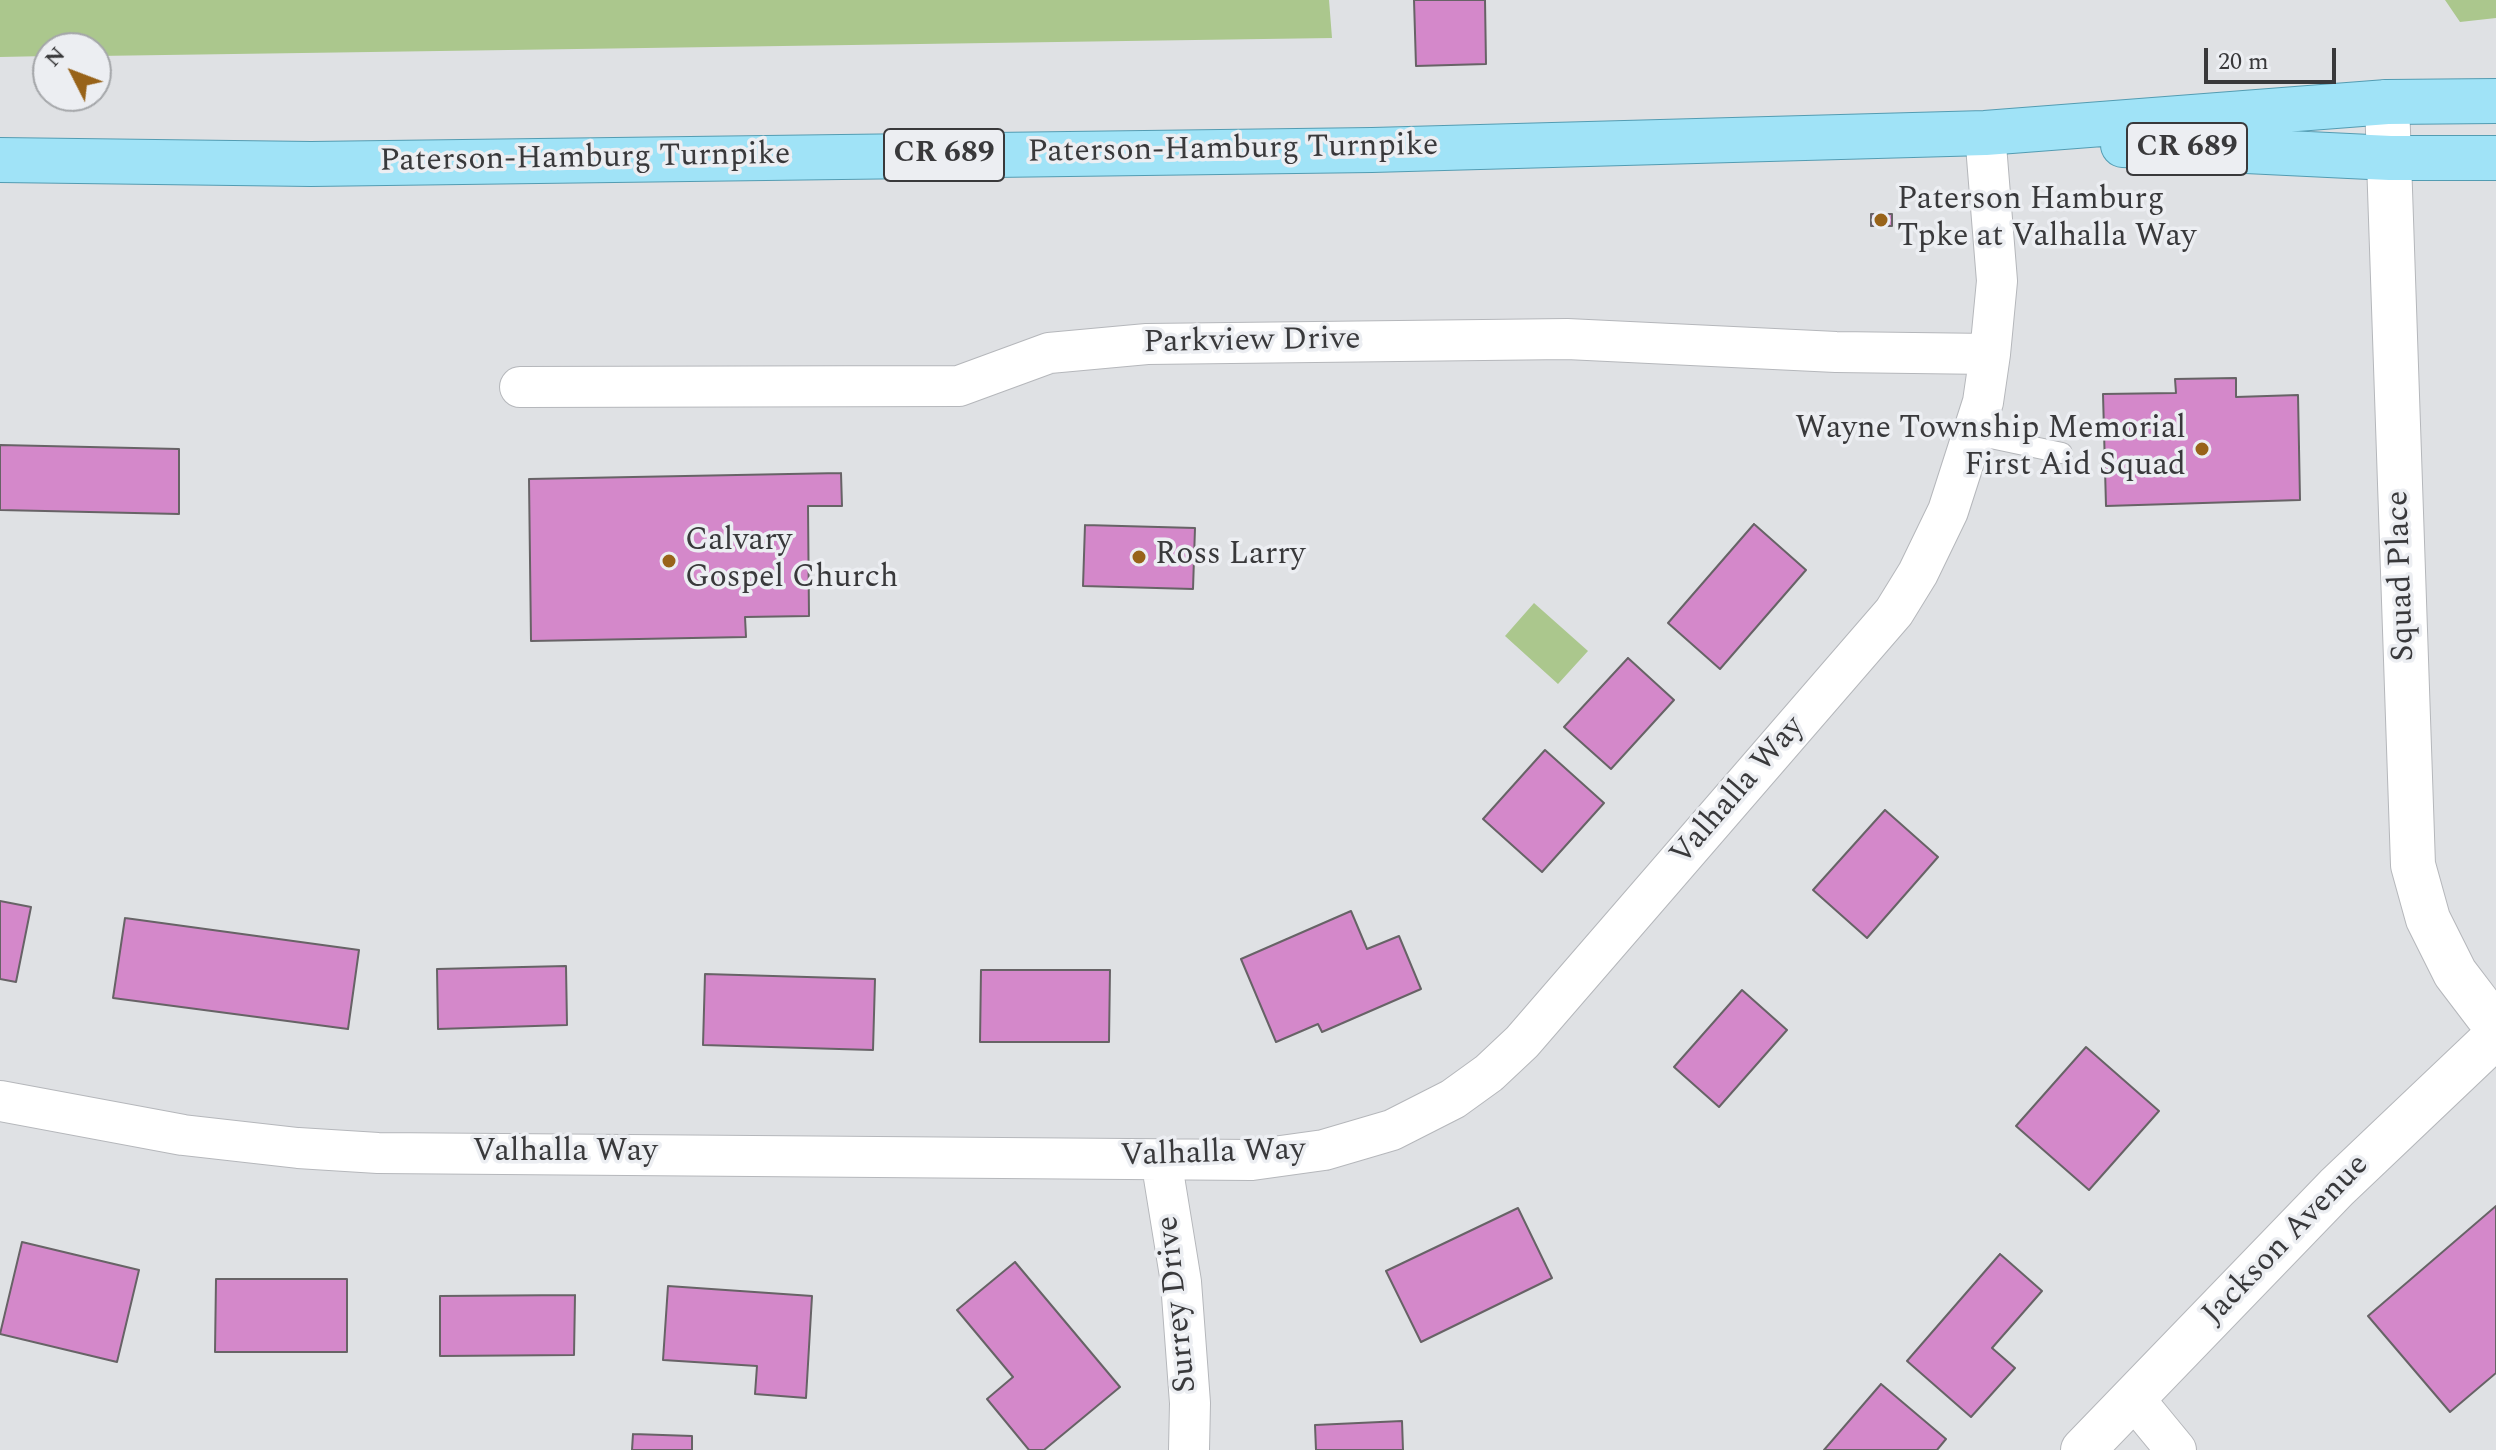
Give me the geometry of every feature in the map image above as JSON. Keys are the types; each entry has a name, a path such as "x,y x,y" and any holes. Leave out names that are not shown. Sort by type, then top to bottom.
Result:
{"main road":[{"name":"Paterson-Hamburg Turnpike","path":"0,160 311,164 1372,150 1985,133 2387,102 2496,101"},
{"name":"Paterson-Hamburg Turnpike","path":"1985,133 2129,146 2390,158 2496,158"}],"street":[{"name":"Squad Place","path":"2387,102 2413,865 2428,919 2455,973 2496,1027"},
{"name":"Valhalla Way","path":"0,1101 183,1135 378,1153 1252,1160 1324,1150 1392,1130 1453,1099 1489,1073 1522,1042 1894,612 1918,573 1948,511 1983,402 1997,281 1985,133"},
{"name":"Parkview Drive","path":"520,387 959,386 1049,353 1147,344 1567,339 1836,352 1990,354"},
{"name":"Jackson Avenue","path":"2083,1450 2337,1187 2496,1036"},
{"name":"Surrey Drive","path":"1161,1159 1181,1282 1190,1403 1189,1450"},
{"path":"2134,1399 2176,1450"}],"lane":[{"path":"1972,434 2062,453"}],"green space":[{"path":"0,0 1329,0 1332,38 112,56 112,32 32,32 32,56 0,57"},
{"path":"2445,0 2496,0 2496,18 2460,22"},
{"path":"1534,603 1588,651 1558,684 1505,636"}],"building":[{"path":"1414,0 1485,0 1486,64 1416,66"},
{"path":"1871,214 1892,214 1892,226 1871,226"},
{"name":"Wayne Township Memorial First Aid Squad","path":"2236,378 2236,397 2298,395 2300,500 2106,506 2103,394 2176,393 2175,379"},
{"path":"0,445 179,449 179,514 0,510"},
{"name":"Calvary Gospel Church","path":"841,473 842,506 808,506 809,616 745,617 746,637 531,641 529,479"},
{"path":"1754,524 1806,570 1720,669 1668,623"},
{"name":"Ross Larry","path":"1085,525 1195,528 1193,589 1083,586"},
{"path":"1628,658 1674,700 1611,769 1564,727"},
{"path":"1545,750 1604,803 1542,872 1483,819"},
{"path":"1885,810 1938,857 1867,938 1813,890"},
{"path":"0,901 31,907 16,982 0,979"},
{"path":"1351,911 1367,949 1399,936 1421,989 1322,1032 1318,1024 1276,1042 1241,959"},
{"path":"125,918 359,950 348,1029 113,998"},
{"path":"566,966 567,1025 438,1029 437,969"},
{"path":"981,970 1110,970 1109,1042 980,1042"},
{"path":"705,974 875,979 873,1050 703,1045"},
{"path":"1742,990 1787,1030 1719,1107 1674,1067"},
{"path":"2086,1047 2159,1111 2089,1190 2016,1126"},
{"path":"2496,1206 2496,1373 2450,1412 2368,1316"},
{"path":"1518,1208 1552,1278 1421,1342 1386,1271"},
{"path":"22,1242 139,1270 117,1362 0,1334"},
{"path":"2000,1254 2042,1291 1992,1348 2015,1368 1971,1417 1907,1361"},
{"path":"1015,1262 1120,1387 1044,1450 1029,1450 987,1399 1013,1377 957,1310"},
{"path":"216,1279 347,1279 347,1352 215,1352"},
{"path":"668,1286 812,1296 806,1398 755,1394 757,1366 663,1360"},
{"path":"575,1295 574,1355 440,1356 440,1296"},
{"path":"1881,1384 1946,1439 1937,1450 1824,1450"},
{"path":"1402,1421 1403,1450 1316,1450 1315,1425"},
{"path":"633,1434 692,1436 692,1450 632,1450"}],"place":[{"name":"Paterson Hamburg Tpke at Valhalla Way","path":"1881,220"},
{"name":"Wayne Township Memorial First Aid Squad","path":"2202,449"},
{"name":"Ross Larry","path":"1139,557"},
{"name":"Calvary Gospel Church","path":"669,561"}]}
